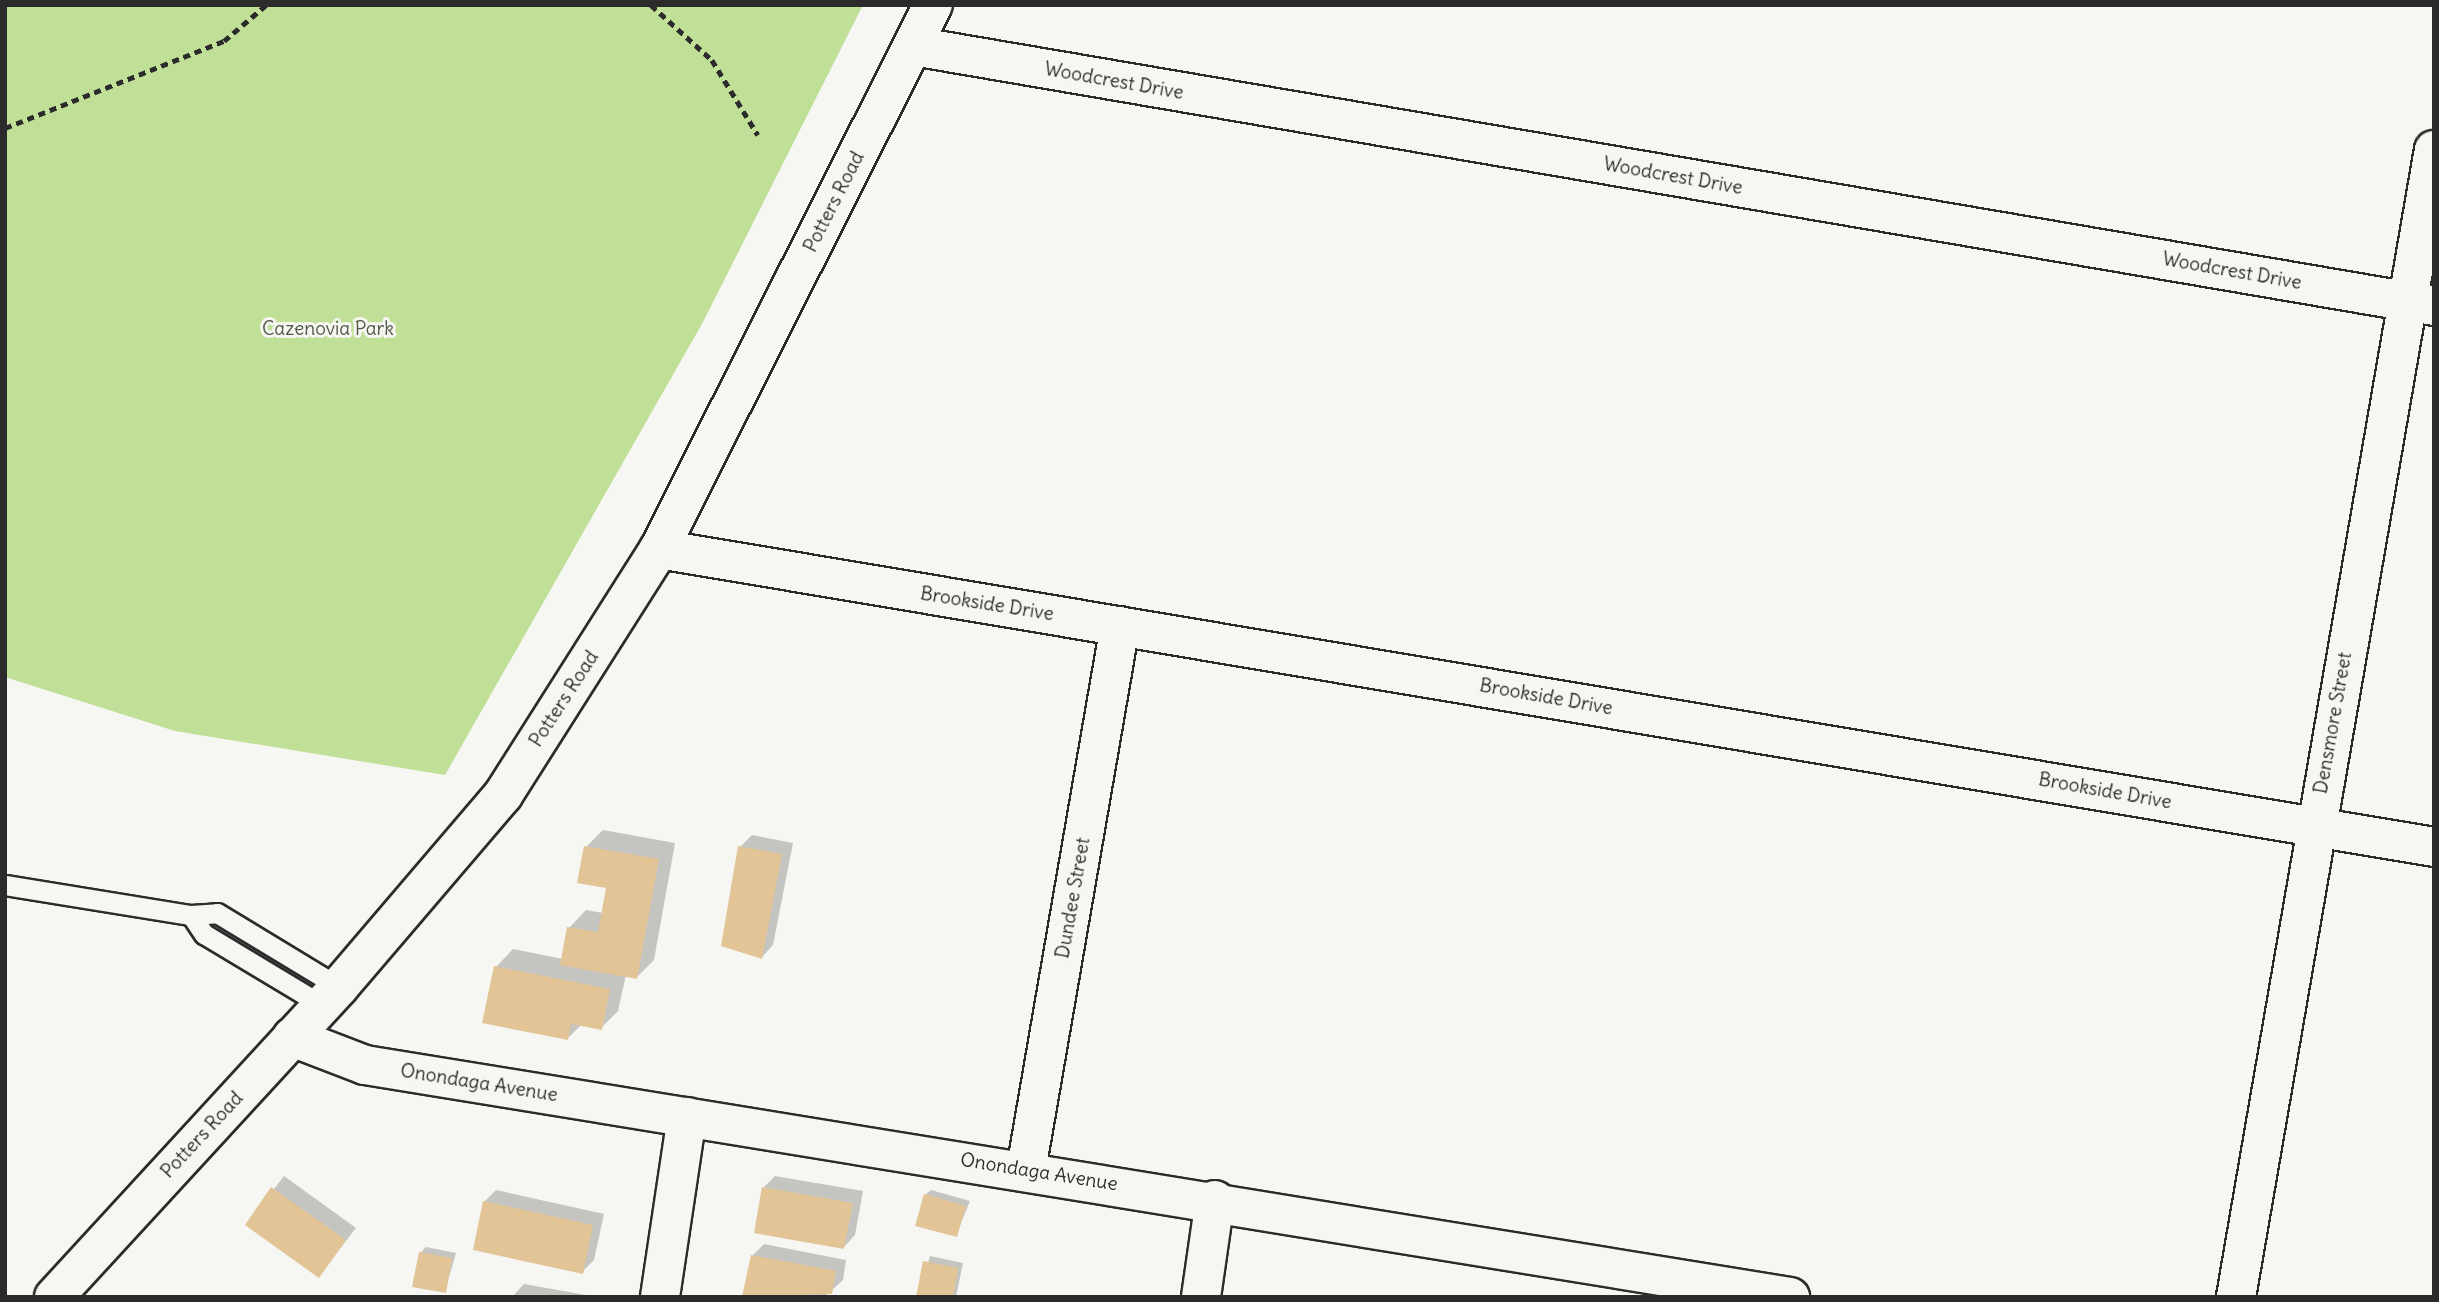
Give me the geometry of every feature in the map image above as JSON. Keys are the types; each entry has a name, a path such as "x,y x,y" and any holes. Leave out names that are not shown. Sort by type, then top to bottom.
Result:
{"street":[{"name":"Potters Road","path":"54,1297 330,996 502,795 659,549 933,5"},
{"name":"Woodcrest Drive","path":"913,46 2421,304"},
{"name":"Densmore Street","path":"2236,1297 2314,827 2421,304 2434,150"},
{"name":"Brookside Drive","path":"659,549 2434,847"},
{"name":"Dundee Street","path":"1026,1170 1120,626"},
{"name":"Onondaga Avenue","path":"292,1037 365,1065 1215,1200 1704,1290 1790,1297"},
{"path":"660,1297 687,1117"},
{"path":"1201,1297 1215,1200"}],"lane":[{"path":"5,885 191,915 205,933 330,996"}],"path":[{"path":"5,128 224,41 266,5"},
{"path":"650,5 712,60 758,135"}],"green space":[{"name":"Cazenovia Park","path":"5,5 863,5 703,322 445,775 175,731 5,677"}],"building":[{"path":"584,846 659,859 637,979 560,965 567,927 598,932 606,888 577,883"},
{"path":"738,846 782,854 762,959 721,946"},
{"path":"494,966 610,989 602,1030 571,1024 568,1040 482,1023"},
{"path":"271,1187 346,1240 319,1278 245,1225"},
{"path":"762,1187 853,1203 844,1249 754,1233"},
{"path":"924,1194 966,1206 957,1237 915,1226"},
{"path":"483,1201 593,1225 583,1274 473,1250"},
{"path":"419,1252 452,1258 446,1293 412,1287"},
{"path":"751,1255 836,1271 832,1294 742,1297"},
{"path":"923,1261 958,1268 953,1297 916,1297"}]}
